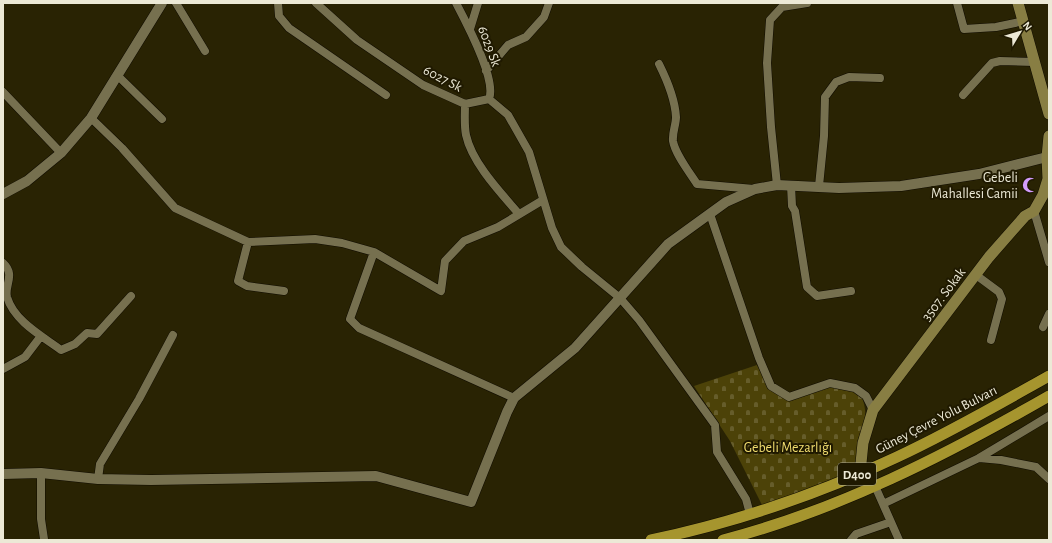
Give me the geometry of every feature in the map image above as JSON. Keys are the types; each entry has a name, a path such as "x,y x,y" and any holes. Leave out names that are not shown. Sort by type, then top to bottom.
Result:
{"highway":[{"name":"Güney Çevre Yolu Bulvarı","path":"651,540 750,514 818,491 896,458 950,431 1049,376"},
{"name":"D400","path":"723,540 806,513 875,486 960,446 1049,396"}],"main road":[{"path":"1018,3 1049,110"},
{"name":"3507. Sokak","path":"860,473 863,443 873,410 976,275 1025,216 1034,211 1043,195 1048,178 1046,157 1049,136"}],"street":[{"path":"176,3 204,51"},
{"path":"278,3 279,16 289,28 386,95"},
{"name":"6027 Sk","path":"316,3 357,40 423,85 465,104 489,99"},
{"name":"6029 Sk","path":"456,3 470,29 486,71 491,93 489,99"},
{"path":"470,29 478,3"},
{"path":"486,71 508,45 526,37 544,18 549,3"},
{"path":"778,185 771,127 767,64 770,20 782,7 801,6 807,3"},
{"path":"958,3 964,29 996,27 1024,21"},
{"path":"3,194 27,181 61,153 91,118 157,4"},
{"path":"963,95 992,63 1000,61 1034,62"},
{"path":"659,64 675,108 676,118 673,141 684,165 698,184 755,189"},
{"path":"117,75 162,119"},
{"path":"819,186 824,136 825,97 836,82 849,77 880,78"},
{"path":"3,92 61,153"},
{"path":"489,99 508,115 529,152 543,200 560,247 620,298 640,320 715,426 717,452 746,499 750,514"},
{"path":"465,104 466,135 474,156 497,189 519,214"},
{"path":"91,118 122,148 175,208 248,242 315,239 342,243 374,252 441,291 445,260 464,241 498,227 543,200"},
{"path":"3,474 41,473 98,479 376,476 472,502 507,412 514,398 575,348 668,244 726,202 755,189 778,185 839,188 901,186 940,182 1046,157"},
{"path":"791,185 792,206 807,287 816,296 851,290"},
{"path":"1034,211 1049,262"},
{"path":"710,214 759,358 771,386 789,396 830,383 855,388 866,396 873,410"},
{"path":"248,242 238,281 246,286 284,291"},
{"path":"374,252 350,319 359,328 514,398"},
{"path":"3,263 10,276 6,296 14,313 41,336 61,350 75,344 87,333 97,334 131,296"},
{"path":"976,275 1000,292 1002,299 991,340"},
{"path":"1043,327 1049,314"},
{"path":"98,479 100,464 140,399 173,335"},
{"path":"3,369 25,357 41,336"},
{"path":"883,504 979,458 1049,416"},
{"path":"979,458 1001,460 1036,467 1049,479"},
{"path":"41,473 41,519 44,539"},
{"path":"875,486 899,540"},
{"path":"851,540 856,534 891,522"}],"green space":[{"name":"Gebeli Mezarlığı","path":"757,365 766,382 782,397 791,398 817,387 848,385 860,395 864,403 865,423 858,455 851,472 763,507 730,441 694,386"}],"place":[{"name":"Gebeli Mahallesi Camii","path":"1030,185"}]}
